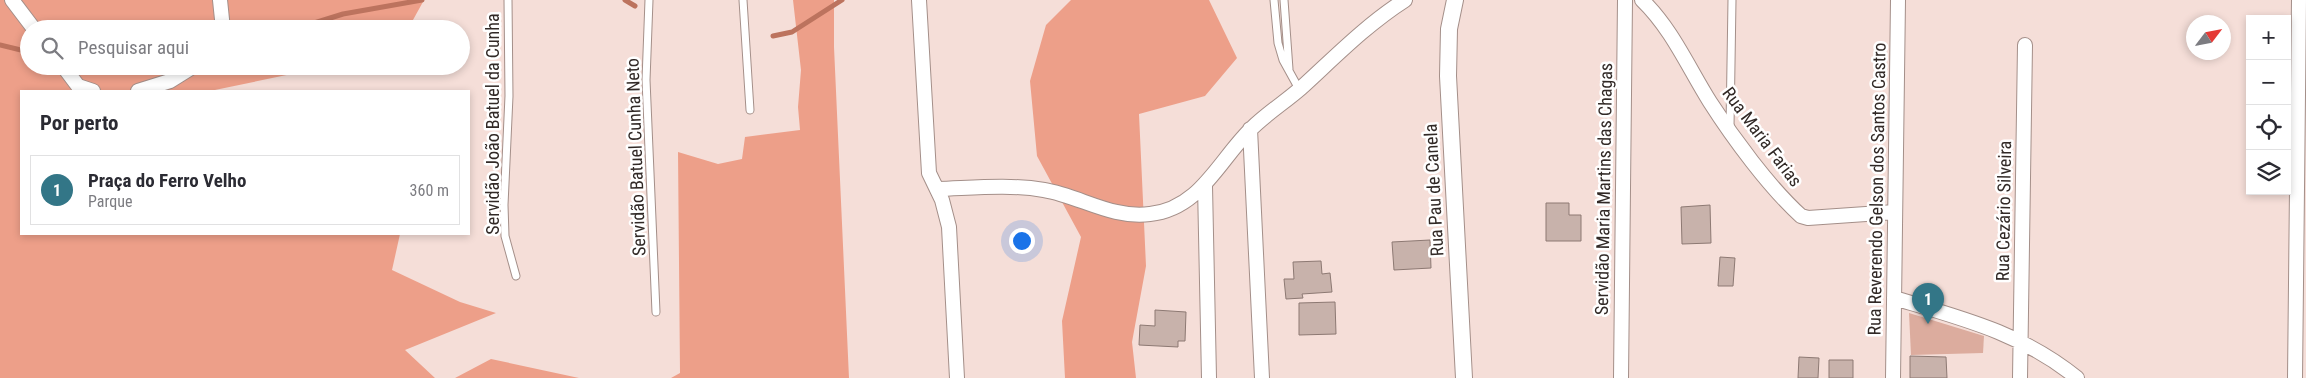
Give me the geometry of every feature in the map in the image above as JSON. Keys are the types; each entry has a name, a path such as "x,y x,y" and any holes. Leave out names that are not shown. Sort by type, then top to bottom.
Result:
{"street":[{"path":"12,0 27,20"},
{"path":"220,0 222,20"},
{"path":"919,0 929,173 937,189 949,227 957,378"},
{"path":"937,189 1002,187 1045,190 1130,215 1166,211 1184,203 1204,186 1250,129 1299,89 1359,34 1405,0"},
{"name":"Rua Pau de Canela","path":"1455,0 1449,29 1447,60 1464,378"},
{"name":"Servidão Maria Martins das Chagas","path":"1621,378 1625,0"},
{"name":"Rua Maria Farias","path":"1642,0 1675,40 1711,103 1730,129 1766,176 1801,216 1808,218 1895,212"},
{"name":"Rua Reverendo Gelson dos Santos Castro","path":"1893,378 1898,0"},
{"path":"2295,378 2299,0"},
{"name":"Rua Cezário Silveira","path":"2020,378 2025,45"},
{"path":"70,75 78,86 90,90"},
{"path":"142,90 170,82 180,75"},
{"path":"1250,129 1262,378"},
{"path":"1204,186 1209,378"},
{"path":"1894,298 1965,319 2020,340 2077,378"}],"lane":[{"name":"Servidão João Batuel da Cunha","path":"508,0 509,96 504,205 505,236 516,276"},
{"name":"Servidão Batuel Cunha Neto","path":"649,0 646,80 656,312"},
{"path":"743,0 750,110"},
{"path":"1274,0 1278,43 1299,89"},
{"path":"1284,0 1290,71"},
{"path":"1730,129 1732,0"}],"shaded area":[{"path":"0,0 424,0 413,20 20,20 20,75 287,75 215,90 20,90 20,235 400,235 392,270 460,302 496,313 405,350 435,378 0,378"},
{"path":"793,0 834,0 834,47 849,378 671,378 680,373 678,152 718,164 742,159 745,137 800,130 798,107 801,70"},
{"path":"1071,0 1209,0 1237,58 1205,96 1139,114 1146,266 1132,342 1136,378 1065,378 1062,321 1081,237 1037,156 1030,81 1046,25"},
{"path":"1909,313 1984,336 1983,353 1911,355"},
{"path":"491,359 579,378 455,378"}],"building":[{"path":"1546,203 1569,203 1569,215 1581,215 1581,241 1546,241"},
{"path":"1710,205 1711,243 1682,244 1681,207"},
{"path":"1430,240 1431,268 1394,270 1392,242"},
{"path":"1720,257 1735,258 1733,286 1718,286"},
{"path":"1321,261 1322,274 1330,273 1332,292 1302,294 1303,298 1286,299 1284,279 1294,279 1293,262"},
{"path":"1335,302 1336,334 1299,335 1299,303"},
{"path":"1155,310 1186,312 1185,341 1178,341 1178,347 1139,345 1140,325 1155,326"},
{"path":"1910,356 1946,357 1947,378 1910,378"},
{"path":"1799,357 1819,358 1818,378 1798,378"},
{"path":"1829,360 1853,360 1853,378 1829,378"}],"waterway":[{"path":"324,20 343,14 422,0"},
{"path":"625,0 635,6"},
{"path":"773,36 792,32 842,0"},
{"path":"0,45 20,50"}],"place":[{"name":"Praça do Ferro Velho","path":"1928,324"}]}
